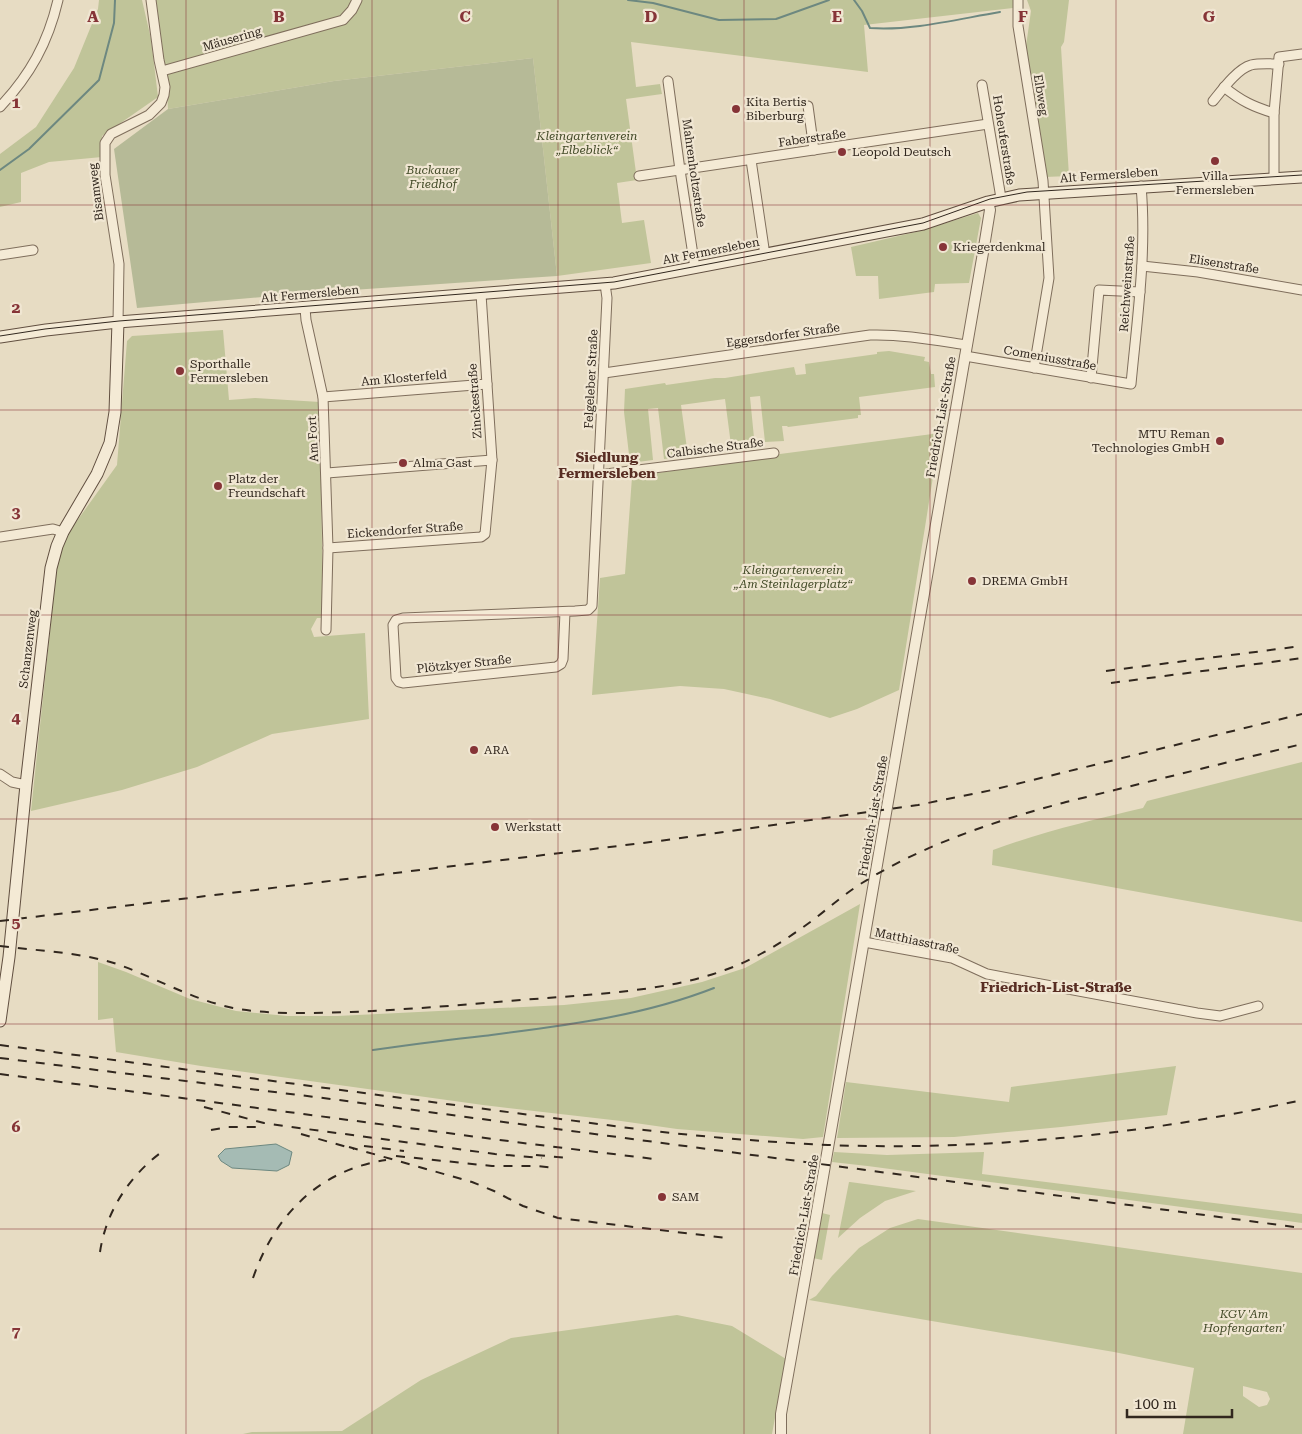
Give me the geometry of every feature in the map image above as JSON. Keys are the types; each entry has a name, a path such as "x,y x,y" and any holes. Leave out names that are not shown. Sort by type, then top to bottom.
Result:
{"main road":[{"name":"Alt Fermersleben","path":"0,337 118,322 605,284 923,224 1001,198 1020,195 1302,177"},
{"name":"Schanzenweg","path":"0,1021 9,957 26,785 50,576 55,553 63,532 97,474 110,443 115,412 118,322"}],"street":[{"path":"0,107 18,88 34,64 46,40 58,0"},
{"name":"Bisamweg","path":"118,322 119,264 105,175 105,143 111,134 118,129 149,115 157,109 164,95 165,87 158,60 151,0"},
{"name":"Mäusering","path":"162,71 343,20 352,10 357,0"},
{"name":"Elbweg","path":"1018,0 1018,26 1044,193 1049,278 1034,368"},
{"path":"1274,178 1274,113 1279,57 1302,54"},
{"path":"1214,100 1224,87 1249,66 1279,64"},
{"name":"Mahrenholtzstraße","path":"668,81 695,268"},
{"name":"Hoheuferstraße","path":"982,85 1001,198"},
{"path":"1224,87 1253,107 1274,113"},
{"path":"808,106 814,150"},
{"name":"Faberstraße","path":"639,176 988,124"},
{"path":"751,160 765,255"},
{"name":"Reichweinstraße","path":"1131,384 1142,266 1144,229 1142,186"},
{"name":"Friedrich-List-Straße","path":"781,1434 780,1414 965,356 990,210 988,202"},
{"path":"0,255 33,250"},
{"name":"Elisenstraße","path":"1142,266 1198,272 1302,290"},
{"name":"Felgeleber Straße","path":"575,611 588,610 592,606 604,373 607,298 605,284"},
{"path":"1091,378 1098,290 1140,292"},
{"name":"Zinckestraße","path":"481,294 492,460 483,536"},
{"name":"Am Fort","path":"305,308 323,398 328,548 326,630"},
{"name":"Eggersdorfer Straße","path":"604,373 870,335 912,336 966,345"},
{"name":"Comeniusstraße","path":"965,356 1131,384"},
{"name":"Am Klosterfeld","path":"323,398 487,384"},
{"name":"Calbische Straße","path":"598,475 774,453"},
{"path":"326,473 492,460"},
{"path":"0,537 52,528 63,532"},
{"name":"Eickendorfer Straße","path":"328,548 483,536"},
{"name":"Plötzkyer Straße","path":"565,612 563,659 561,664 556,667 403,683 399,682 396,678 393,625 396,620 403,618 575,611"},
{"path":"0,774 12,782 26,785"},
{"name":"Matthiasstraße","path":"864,942 952,958 990,974 1205,1014 1220,1016 1258,1006"}],"green space":[{"path":"99,0 142,0 151,39 158,97 102,136 102,157 49,162 21,173 21,202 0,207 0,154 36,127 74,68 98,9"},
{"name":"Kleingartenverein „Elbeblick“","path":"152,0 1013,0 1013,8 864,25 868,72 631,42 636,87 660,84 662,94 626,99 637,180 617,183 622,223 644,220 651,263 557,276 533,58 334,81 168,109 166,71"},
{"path":"1027,0 1069,0 1064,42 1061,47 1069,176 1045,177 1026,46 1031,11"},
{"name":"Buckauer Friedhof","path":"533,58 557,276 308,293 137,308 114,149 168,109 334,81"},
{"path":"978,213 981,218 969,283 935,284 934,292 879,299 878,276 856,276 851,247 920,231"},
{"path":"223,330 229,400 255,398 320,402 323,618 317,618 311,629 314,637 365,633 369,719 272,734 197,767 122,790 31,811 57,565 69,532 117,465 127,341 132,336"},
{"path":"889,351 925,357 924,361 929,362 931,374 934,374 935,387 859,397 861,415 858,415 858,418 788,427 782,426 784,441 765,442 760,396 750,397 755,448 740,450 739,445 731,445 725,399 681,405 688,456 664,459 658,408 648,409 653,460 630,463 624,412 625,389 665,383 666,385 725,378 794,367 796,375 806,374 805,364"},
{"name":"Kleingartenverein „Am Steinlagerplatz“","path":"940,433 899,690 857,709 830,718 770,699 724,689 680,686 592,695 600,578 625,574 632,477 780,454"},
{"path":"1302,762 1302,922 992,865 993,850 1011,844 1067,827 1143,808 1147,801"},
{"path":"860,904 823,1137 803,1139 677,1129 483,1105 201,1066 116,1052 113,1018 98,1020 98,962 190,999 236,1011 287,1016 337,1016 564,1005 631,998 702,982 745,968"},
{"path":"1176,1066 1167,1115 954,1137 837,1138 846,1082 1009,1102 1011,1087"},
{"path":"834,1152 887,1155 984,1152 982,1174 1302,1214 1302,1223 832,1162"},
{"path":"849,1182 916,1191 885,1201 860,1218 838,1238"},
{"path":"822,1213 830,1215 822,1260 813,1258"},
{"name":"KGV 'Am Hopfengarten'","path":"918,1219 1302,1273 1302,1434 1183,1434 1194,1368 1114,1352 809,1300 816,1296 859,1248 890,1228","holes":["1243,1386 1267,1392 1270,1399 1267,1405 1259,1407 1243,1396"]},
{"path":"677,1315 732,1326 786,1359 772,1434 243,1434 252,1432 342,1431 421,1380 511,1338"}],"water":[{"path":"276,1144 292,1152 289,1165 277,1171 232,1168 221,1161 218,1156 225,1149"}],"waterway":[{"path":"0,170 29,149 99,80 114,23 115,0"},
{"path":"628,0 653,3 719,20 776,19 829,0"},
{"path":"854,0 870,28 919,26 1000,12"},
{"path":"373,1050 600,1019 658,1006 714,988"}],"tram line":[{"path":"0,336 119,321 614,282 923,223 990,199 1027,192 1302,175"}],"railway":[{"path":"1106,671 1302,646"},
{"path":"1111,683 1302,658"},
{"path":"0,921 659,841 918,805 992,790 1302,714"},
{"path":"0,946 74,954 103,960 218,1004 262,1012 321,1013 405,1009 630,991 694,980 750,960 796,932 862,883 910,857 961,835 1013,817 1066,802 1302,744"},
{"path":"0,1045 644,1130 828,1145 947,1145 1066,1138 1185,1122 1302,1100"},
{"path":"0,1058 331,1099 1302,1228"},
{"path":"0,1074 654,1159"},
{"path":"204,1107 264,1123 495,1154 542,1158"},
{"path":"211,1130 228,1127 258,1127"},
{"path":"301,1134 354,1149"},
{"path":"364,1146 404,1151"},
{"path":"349,1147 472,1182 523,1206 558,1218 727,1238"},
{"path":"100,1252 108,1222 121,1195 140,1171 163,1151"},
{"path":"536,1155 568,1158"},
{"path":"396,1156 492,1166 556,1168"},
{"path":"253,1278 262,1255 274,1234 303,1199 320,1185 340,1174 362,1165 386,1160"}],"place":[{"name":"Kita Bertis Biberburg","path":"736,109"},
{"name":"Leopold Deutsch","path":"842,152"},
{"name":"Villa Fermersleben","path":"1215,161"},
{"name":"Kriegerdenkmal","path":"943,247"},
{"name":"Sporthalle Fermersleben","path":"180,371"},
{"name":"MTU Reman Technologies GmbH","path":"1220,441"},
{"name":"Alma Gast","path":"403,463"},
{"name":"Platz der Freundschaft","path":"218,486"},
{"name":"DREMA GmbH","path":"972,581"},
{"name":"ARA","path":"474,750"},
{"name":"Werkstatt","path":"495,827"},
{"name":"SAM","path":"662,1197"}],"district":[{"name":"Siedlung Fermersleben","path":"607,466"},
{"name":"Friedrich-List-Straße","path":"1056,987"}]}
